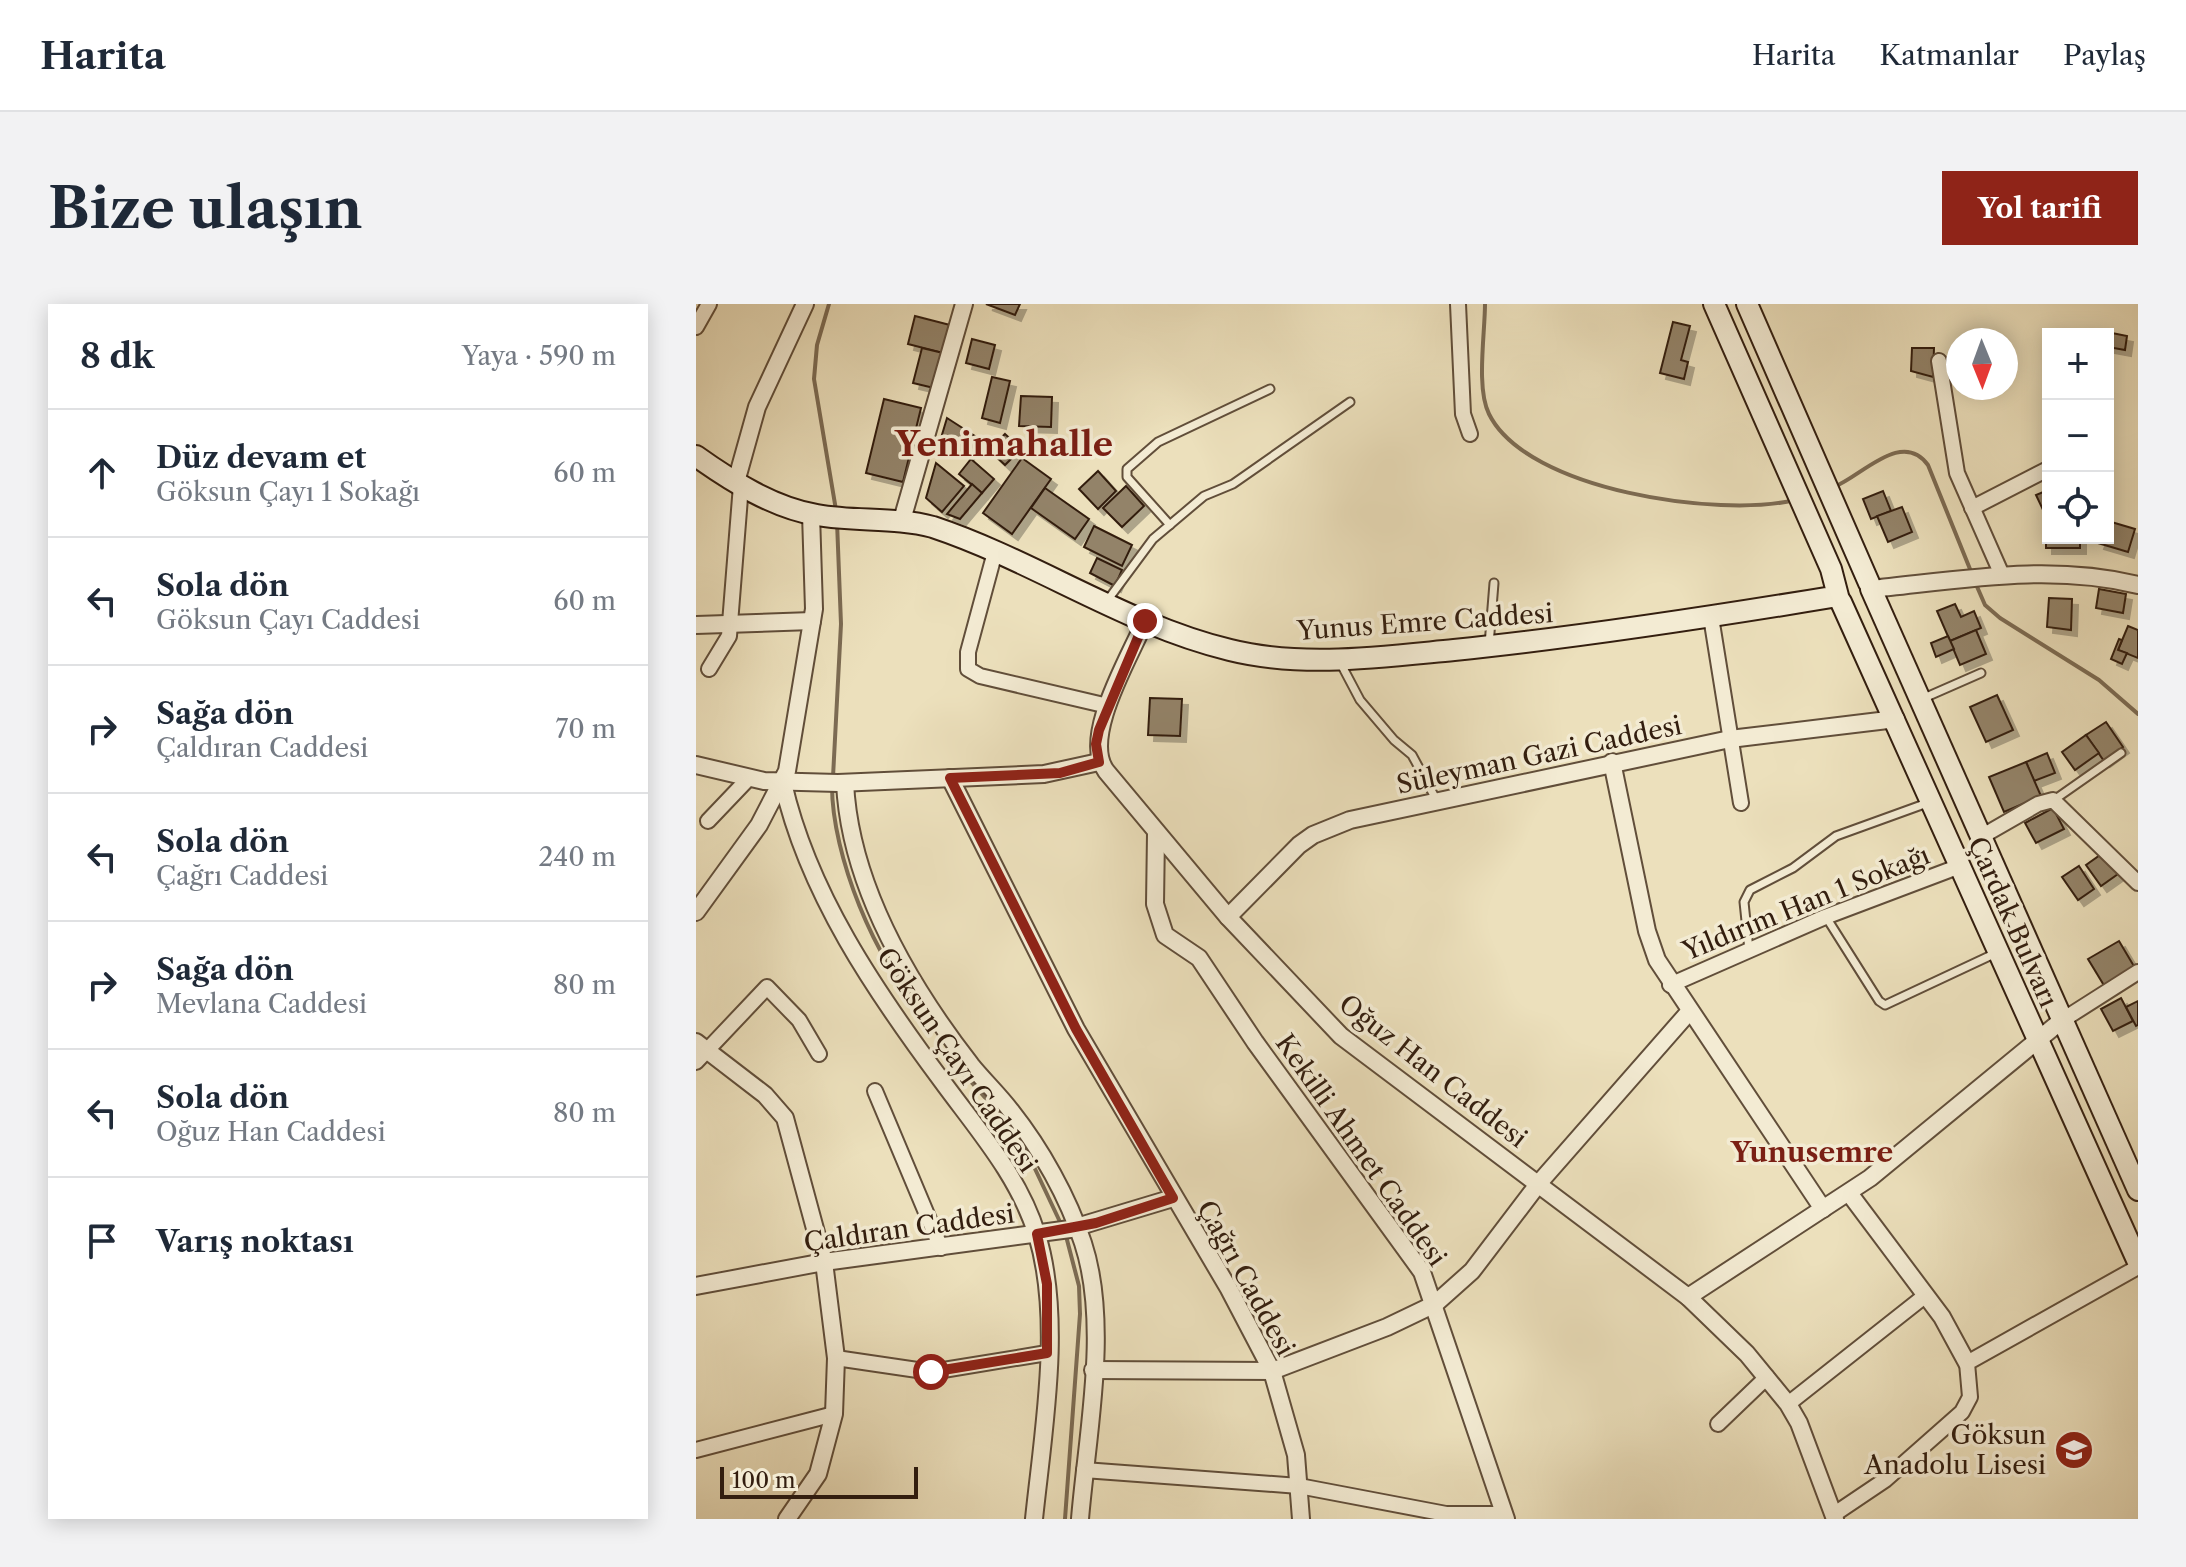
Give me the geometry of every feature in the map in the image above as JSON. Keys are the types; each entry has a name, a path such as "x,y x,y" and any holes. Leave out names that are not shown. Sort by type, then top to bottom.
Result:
{"main road":[{"name":"Çardak Bulvarı","path":"1714,304 1996,953 2138,1264"},
{"name":"Çardak Bulvarı","path":"1747,304 1979,838 2138,1190"},
{"path":"696,456 738,484 816,515"},
{"name":"Yunus Emre Caddesi","path":"816,515 902,520 941,529 1145,621 1201,642 1254,655 1339,659 1489,647 1840,599 1852,610 1862,609 1871,599 1870,586"}],"street":[{"path":"696,327 709,304"},
{"path":"709,669 725,647 732,621 738,484 757,407 805,304"},
{"path":"902,520 964,304"},
{"path":"1458,304 1463,414 1470,434"},
{"path":"1939,361 1952,454 2002,575"},
{"path":"1972,508 2042,472"},
{"path":"696,912 759,825 783,783 812,621 816,515"},
{"path":"995,552 968,652 968,669 980,676 1108,706"},
{"path":"1870,586 2002,575 2087,575 2138,585"},
{"path":"1711,617 1741,803"},
{"path":"696,625 732,621 812,621"},
{"path":"696,765 783,783 842,783 1060,773 1099,762 1096,744 1108,706 1145,621"},
{"name":"Süleyman Gazi Caddesi","path":"1228,917 1283,860 1313,835 1350,820 1730,739 1896,719"},
{"name":"Oğuz Han Caddesi","path":"1099,762 1228,917 1341,1036 1688,1297 1747,1354 1788,1404 1834,1517"},
{"path":"1612,762 1651,947 1670,985 1823,1209"},
{"path":"708,821 749,778"},
{"name":"Çağrı Caddesi","path":"950,778 1069,1016 1229,1289 1272,1371 1291,1431 1301,1519"},
{"name":"Göksun Çayı Caddesi","path":"783,783 806,856 856,957 878,994 993,1150 1042,1233 1047,1284 1047,1353 1034,1519"},
{"name":"Göksun Çayı Caddesi","path":"842,783 851,836 903,966 964,1056 1028,1134 1074,1228 1094,1286 1093,1370 1080,1519"},
{"path":"1979,838 2038,804 2053,800 2138,883"},
{"name":"Kekilli Ahmet Caddesi","path":"1156,834 1155,904 1165,935 1199,958 1255,1042 1422,1272 1505,1516"},
{"name":"Yıldırım Han 1 Sokağı","path":"1670,985 1825,917 1960,866"},
{"path":"1688,1297 1849,1193 2036,1039 2138,972"},
{"path":"787,1519 818,1474 834,1414 836,1358 824,1262 785,1118 765,1095 700,1052 767,987 799,1020 819,1054"},
{"path":"1093,1370 1272,1371 1387,1327 1435,1304 1472,1271 1539,1183 1689,1012"},
{"path":"875,1091 941,1248"},
{"path":"1834,1517 1885,1480 1962,1412 1971,1387 1967,1363 1926,1295 1849,1193"},
{"name":"Çaldıran Caddesi","path":"696,1286 824,1262 1074,1228 1173,1198"},
{"path":"1967,1363 2138,1264"},
{"path":"1788,1404 1926,1295"},
{"path":"836,1358 931,1372 1047,1353"},
{"path":"1718,1424 1767,1377"},
{"path":"696,1450 834,1414"},
{"path":"1084,1470 1299,1486 1446,1514 1505,1516"}],"lane":[{"path":"1170,525 1127,477 1127,469 1158,442 1270,389"},
{"path":"1106,602 1143,551 1204,496 1233,484 1350,402"},
{"path":"1489,647 1494,583"},
{"path":"1339,659 1360,700 1394,740 1412,755 1437,801"},
{"path":"1919,700 1981,673"},
{"path":"2053,800 2121,753"},
{"path":"1749,950 1744,902 1750,890 1793,868 1836,836 1932,801"},
{"path":"1825,917 1870,989 1885,1005 1996,953"}],"building":[{"path":"986,304 1020,304 1015,315"},
{"path":"915,316 950,325 943,353 908,344"},
{"path":"1673,322 1690,326 1681,360 1688,362 1684,379 1660,373"},
{"path":"2114,333 2127,336 2125,350 2114,348"},
{"path":"972,339 995,345 989,369 966,363"},
{"path":"922,348 943,353 934,388 913,383"},
{"path":"1912,348 1934,348 1933,377 1911,371"},
{"path":"992,377 1010,381 1000,423 982,418"},
{"path":"1021,396 1052,397 1051,427 1019,426"},
{"path":"884,399 921,408 903,482 866,473"},
{"path":"947,418 978,438 967,455 941,438"},
{"path":"1005,434 1021,449 1005,465 989,450"},
{"path":"1022,458 1051,479 1012,534 983,513"},
{"path":"971,459 994,479 982,493 959,474"},
{"path":"936,463 964,486 942,512 926,498"},
{"path":"1098,471 1116,491 1098,509 1079,489"},
{"path":"972,484 982,493 960,519 947,514"},
{"path":"1126,486 1144,506 1122,527 1103,508"},
{"path":"1045,488 1089,519 1075,539 1031,508"},
{"path":"1883,491 1891,511 1871,519 1863,499"},
{"path":"2042,492 2042,508 2036,495"},
{"path":"1902,507 1912,532 1888,542 1877,516"},
{"path":"2114,523 2135,529 2128,552 2101,544 2114,544"},
{"path":"1094,526 1132,545 1122,566 1084,547"},
{"path":"2046,544 2080,544 2080,548 2046,548"},
{"path":"1097,558 1122,570 1115,586 1090,573"},
{"path":"2099,589 2126,594 2123,613 2096,608"},
{"path":"2049,598 2072,599 2071,630 2047,627"},
{"path":"1955,604 1961,617 1974,611 1981,628 1950,641 1937,611"},
{"path":"2128,626 2138,630 2138,658 2118,650"},
{"path":"1976,630 1986,654 1960,665 1950,641"},
{"path":"1948,636 1954,649 1936,657 1931,643"},
{"path":"2119,639 2122,640 2118,650 2127,653 2122,664 2111,659"},
{"path":"1997,695 2013,730 1986,742 1970,707"},
{"path":"1150,698 1182,699 1180,736 1148,735"},
{"path":"2106,722 2123,747 2104,761 2086,735"},
{"path":"2086,735 2099,753 2075,770 2062,752"},
{"path":"2047,753 2055,773 2034,781 2026,762"},
{"path":"2026,762 2041,796 2004,812 1989,777"},
{"path":"2053,808 2064,829 2036,843 2025,823"},
{"path":"2103,853 2118,874 2101,886 2086,865"},
{"path":"2079,866 2094,889 2078,900 2062,877"},
{"path":"2119,941 2135,968 2105,987 2088,959"},
{"path":"2121,998 2133,1021 2113,1031 2101,1009"},
{"path":"2138,1001 2138,1025 2136,1026 2126,1007"}],"waterway":[{"path":"829,304 817,345 814,379 836,510"},
{"path":"1485,304 1482,376 1485,403 1489,414 1510,441 1542,462 1583,480 1628,493 1675,501 1762,505 1795,500"},
{"path":"1834,487 1894,453 1918,455 1928,465 1972,574"},
{"path":"833,777 841,624 837,522"},
{"path":"1975,582 1985,605 2000,618 2099,680 2138,714"},
{"path":"832,786 839,843 860,906 889,965 923,1011"},
{"path":"944,1041 965,1075 1020,1137 1061,1224"},
{"path":"1065,1519 1080,1314 1079,1286 1066,1236"}],"place":[{"name":"Göksun Anadolu Lisesi","path":"2074,1450"}],"district":[{"name":"Yenimahalle","path":"1004,444"},
{"name":"Yunusemre","path":"1812,1152"}],"route":[{"path":"931,1372 1047,1353 1047,1284 1037,1234 1096,1223 1173,1198 1076,1029 950,778 1060,773 1099,762 1096,753 1099,730 1145,621"}]}
